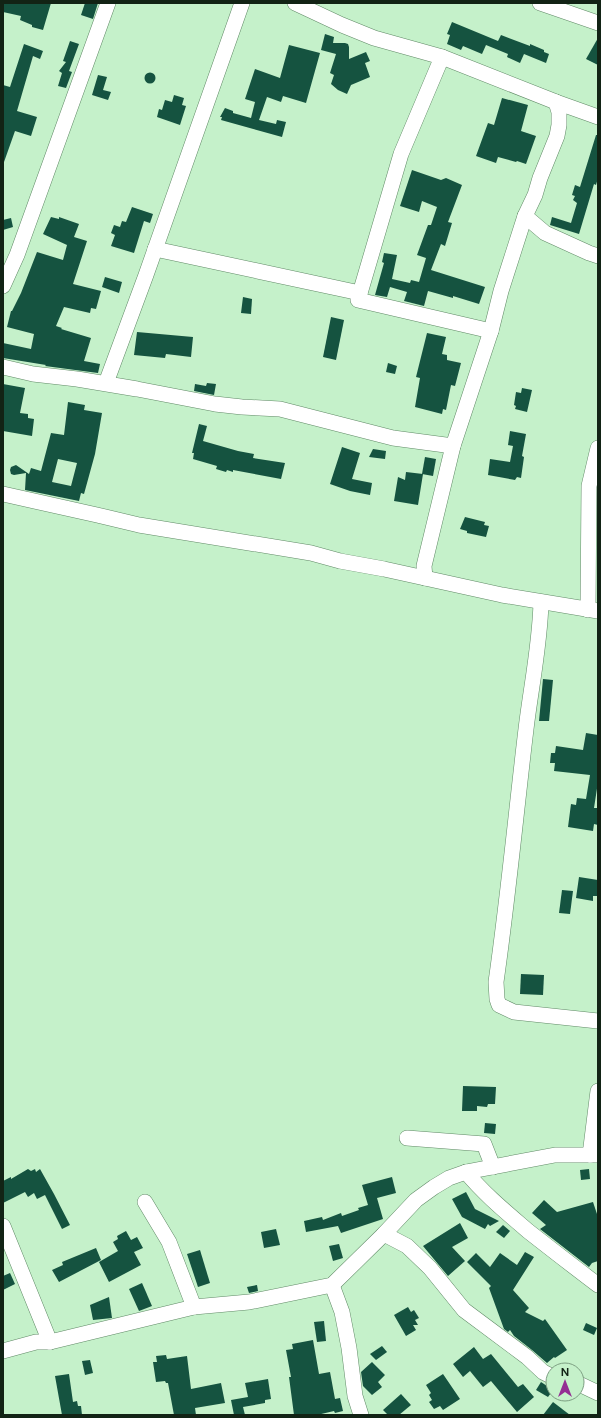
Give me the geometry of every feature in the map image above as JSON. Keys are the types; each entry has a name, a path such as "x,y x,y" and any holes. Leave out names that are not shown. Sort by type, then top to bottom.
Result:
{"street":[{"path":"3,286 17,255 108,3"},
{"path":"106,383 242,3"},
{"path":"295,3 374,38 442,57 598,117"},
{"path":"543,4 598,23"},
{"path":"442,57 401,154 358,300 491,331"},
{"path":"425,578 424,566 453,446 491,331 501,291 526,216 557,136 559,112 556,102"},
{"path":"526,216 545,233 598,256"},
{"path":"155,249 360,293"},
{"path":"3,367 33,374 106,383 215,404 280,409 393,438 453,446"},
{"path":"3,494 138,525 311,553 340,561 502,595 593,610 593,486 598,448"},
{"path":"540,602 540,625 528,711 496,982 496,999 500,1004 514,1012 598,1021"},
{"path":"3,1351 36,1342 50,1342 194,1307 250,1302 332,1285 416,1200 434,1186 449,1178 466,1172 555,1154 594,1155 598,1091"},
{"path":"407,1138 484,1144 493,1166"},
{"path":"466,1172 477,1186 500,1208 598,1285"},
{"path":"145,1202 169,1242 194,1307"},
{"path":"3,1226 50,1342"},
{"path":"384,1234 407,1246 430,1268 464,1310 545,1373"},
{"path":"332,1285 342,1312 349,1348 354,1396 361,1415"},
{"path":"585,1387 598,1393"}],"building":[{"path":"3,3 51,3 43,30 32,27 32,25 20,20 21,16 3,12"},
{"path":"85,3 98,3 93,19 81,15"},
{"path":"452,22 498,41 501,35 544,50 544,52 549,54 546,63 524,54 520,63 507,57 508,54 486,45 482,54 463,46 461,50 447,44 450,35 447,34"},
{"path":"325,34 334,37 333,43 348,44 349,59 366,52 370,61 365,63 370,77 351,85 347,94 338,90 331,84 334,75 330,73 336,54 321,50"},
{"path":"598,38 598,65 586,59"},
{"path":"70,41 79,44 69,71 72,72 66,88 58,86 62,73 59,71 66,62 63,61"},
{"path":"24,44 43,51 40,59 33,56 17,111 37,117 31,136 15,131 3,162 3,85 10,87"},
{"path":"289,45 320,53 306,103 283,96 281,102 267,97 259,120 276,124 277,120 286,122 282,137 221,120 222,117 220,117 225,108 233,111 233,113 251,118 255,102 245,99 255,69 280,78"},
{"path":"150,72 154,74 156,78 154,82 150,84 146,82 144,78 146,74"},
{"path":"98,75 107,77 103,90 111,92 108,100 92,95"},
{"path":"174,95 184,98 182,105 186,106 180,125 157,117 159,109 162,110 165,100 172,102"},
{"path":"502,98 528,105 521,131 536,136 526,164 498,157 496,163 476,156 488,123 494,125"},
{"path":"596,135 598,135 598,178 596,185 594,184 579,234 550,225 552,217 571,223 577,203 573,200 575,196 572,195 575,185 580,187"},
{"path":"412,170 441,180 446,178 462,185 448,222 452,223 445,246 441,244 431,270 485,287 479,304 453,296 453,298 428,291 424,306 404,301 407,292 390,287 387,297 375,295 384,263 382,262 384,253 397,255 392,279 410,283 411,280 419,282 426,258 417,255 428,225 431,225 437,207 422,201 419,212 400,206"},
{"path":"132,207 153,214 150,223 144,221 134,253 111,246 115,235 111,233 114,225 120,227 122,221 126,222"},
{"path":"51,217 59,219 59,217 79,224 74,237 87,241 73,284 101,291 96,309 91,308 90,313 64,307 56,326 62,328 61,329 91,338 84,361 100,364 98,373 45,366 46,365 3,358 3,343 31,349 34,334 7,327 11,311 21,293 37,252 63,260 67,245 43,234"},
{"path":"11,218 13,227 3,230 3,220"},
{"path":"105,277 122,282 119,293 102,287"},
{"path":"243,297 252,299 251,314 241,313"},
{"path":"331,317 344,320 336,360 323,357"},
{"path":"137,332 193,337 191,357 166,354 165,358 134,355"},
{"path":"427,333 446,337 442,354 447,355 447,360 461,363 455,386 451,385 446,410 443,409 442,414 415,407 420,378 416,377"},
{"path":"388,363 397,366 395,374 386,372"},
{"path":"207,383 216,384 214,395 194,391 195,384 206,386"},
{"path":"3,384 25,388 20,413 28,414 28,418 34,419 32,436 3,431"},
{"path":"522,388 532,390 527,412 515,409 516,406 514,405 516,392 521,393"},
{"path":"68,402 85,405 84,410 102,413 95,454 84,494 81,493 79,501 25,490 26,473 14,475 11,474 10,470 11,467 16,465 29,474 31,468 41,471 51,433 64,435","holes":["58,459 77,463 71,486 52,482"]},
{"path":"199,424 207,426 203,441 254,454 253,458 285,463 281,479 233,470 233,472 227,470 226,472 216,469 217,466 193,459 194,453 192,453"},
{"path":"510,431 526,434 522,456 524,457 521,478 517,477 515,480 488,475 490,459 510,462 513,446 508,445"},
{"path":"342,447 360,453 352,479 372,483 370,495 350,491 330,484"},
{"path":"373,449 386,451 385,459 369,457"},
{"path":"425,457 436,459 433,476 422,474"},
{"path":"406,472 423,474 418,505 394,501 398,477 405,480"},
{"path":"465,517 485,522 484,525 489,526 486,537 467,533 467,531 460,529"},
{"path":"543,679 553,680 549,721 539,721"},
{"path":"586,733 598,735 598,782 594,808 598,808 598,825 594,824 593,831 568,827 571,804 576,805 577,798 586,799 590,775 554,771 555,763 550,763 551,753 555,753 556,746 583,750"},
{"path":"579,877 598,880 598,896 593,896 593,901 576,898"},
{"path":"562,890 573,891 570,914 559,913"},
{"path":"521,974 544,975 543,995 520,994"},
{"path":"463,1086 496,1087 495,1104 488,1104 487,1107 477,1106 477,1111 462,1111"},
{"path":"485,1123 496,1124 495,1134 484,1133"},
{"path":"28,1169 31,1171 35,1169 36,1172 40,1169 70,1225 62,1229 45,1195 37,1199 34,1193 28,1197 25,1192 3,1203 3,1181 11,1177 11,1179"},
{"path":"589,1169 590,1179 581,1180 580,1170"},
{"path":"392,1177 396,1193 377,1198 383,1219 341,1233 338,1226 306,1232 304,1221 322,1217 323,1220 341,1213 342,1216 368,1205 362,1185"},
{"path":"466,1192 475,1209 499,1221 490,1226 488,1224 485,1229 462,1217 452,1199"},
{"path":"544,1200 557,1212 593,1202 598,1217 598,1261 592,1263 589,1267 540,1229 546,1225 532,1213"},
{"path":"460,1223 468,1238 452,1247 465,1261 448,1276 423,1246"},
{"path":"503,1225 510,1231 504,1238 496,1232"},
{"path":"276,1229 280,1245 264,1248 261,1232"},
{"path":"126,1231 131,1240 137,1237 143,1248 134,1252 141,1265 109,1282 99,1262 118,1251 113,1242 118,1239 117,1236"},
{"path":"339,1244 343,1258 333,1261 329,1246"},
{"path":"96,1248 101,1260 59,1282 52,1270 63,1265 62,1262"},
{"path":"200,1250 210,1283 198,1287 187,1254"},
{"path":"525,1252 534,1257 513,1290 529,1308 525,1312 543,1321 545,1319 567,1350 548,1362 546,1362 514,1336 510,1330 508,1332 504,1329 489,1288 491,1286 467,1262 476,1253 490,1267 500,1253 517,1265"},
{"path":"10,1273 15,1284 3,1290 3,1276"},
{"path":"142,1283 152,1306 139,1311 129,1289"},
{"path":"257,1285 258,1291 249,1293 247,1287"},
{"path":"109,1297 112,1318 93,1320 90,1305"},
{"path":"408,1307 411,1312 414,1310 419,1318 415,1320 418,1325 413,1325 416,1330 406,1336 394,1315"},
{"path":"324,1321 326,1341 317,1342 314,1322"},
{"path":"586,1323 597,1328 594,1335 583,1330"},
{"path":"313,1340 319,1374 330,1372 335,1399 340,1398 343,1411 335,1413 334,1411 317,1415 294,1415 289,1377 291,1377 286,1350 293,1349 292,1344"},
{"path":"382,1346 387,1352 376,1360 370,1354"},
{"path":"474,1347 483,1359 491,1354 518,1387 523,1384 534,1397 517,1412 491,1381 483,1387 470,1371 463,1377 453,1364"},
{"path":"166,1355 167,1359 187,1356 191,1389 221,1383 225,1403 195,1408 196,1415 174,1415 168,1383 165,1381 156,1382 153,1362 157,1362 156,1356"},
{"path":"90,1360 93,1373 85,1375 82,1361"},
{"path":"372,1362 385,1375 378,1382 382,1387 372,1395 363,1386 361,1372"},
{"path":"69,1374 73,1402 77,1401 78,1406 81,1406 82,1415 62,1415 55,1376"},
{"path":"443,1374 460,1399 443,1410 440,1406 434,1409 429,1402 432,1400 429,1395 431,1393 426,1385"},
{"path":"268,1379 271,1399 265,1400 265,1403 243,1407 245,1415 234,1415 231,1400 248,1397 245,1383"},
{"path":"541,1382 545,1385 545,1395 536,1390"},
{"path":"401,1394 411,1405 399,1415 388,1415 383,1410"},
{"path":"553,1402 570,1415 543,1415"}]}
